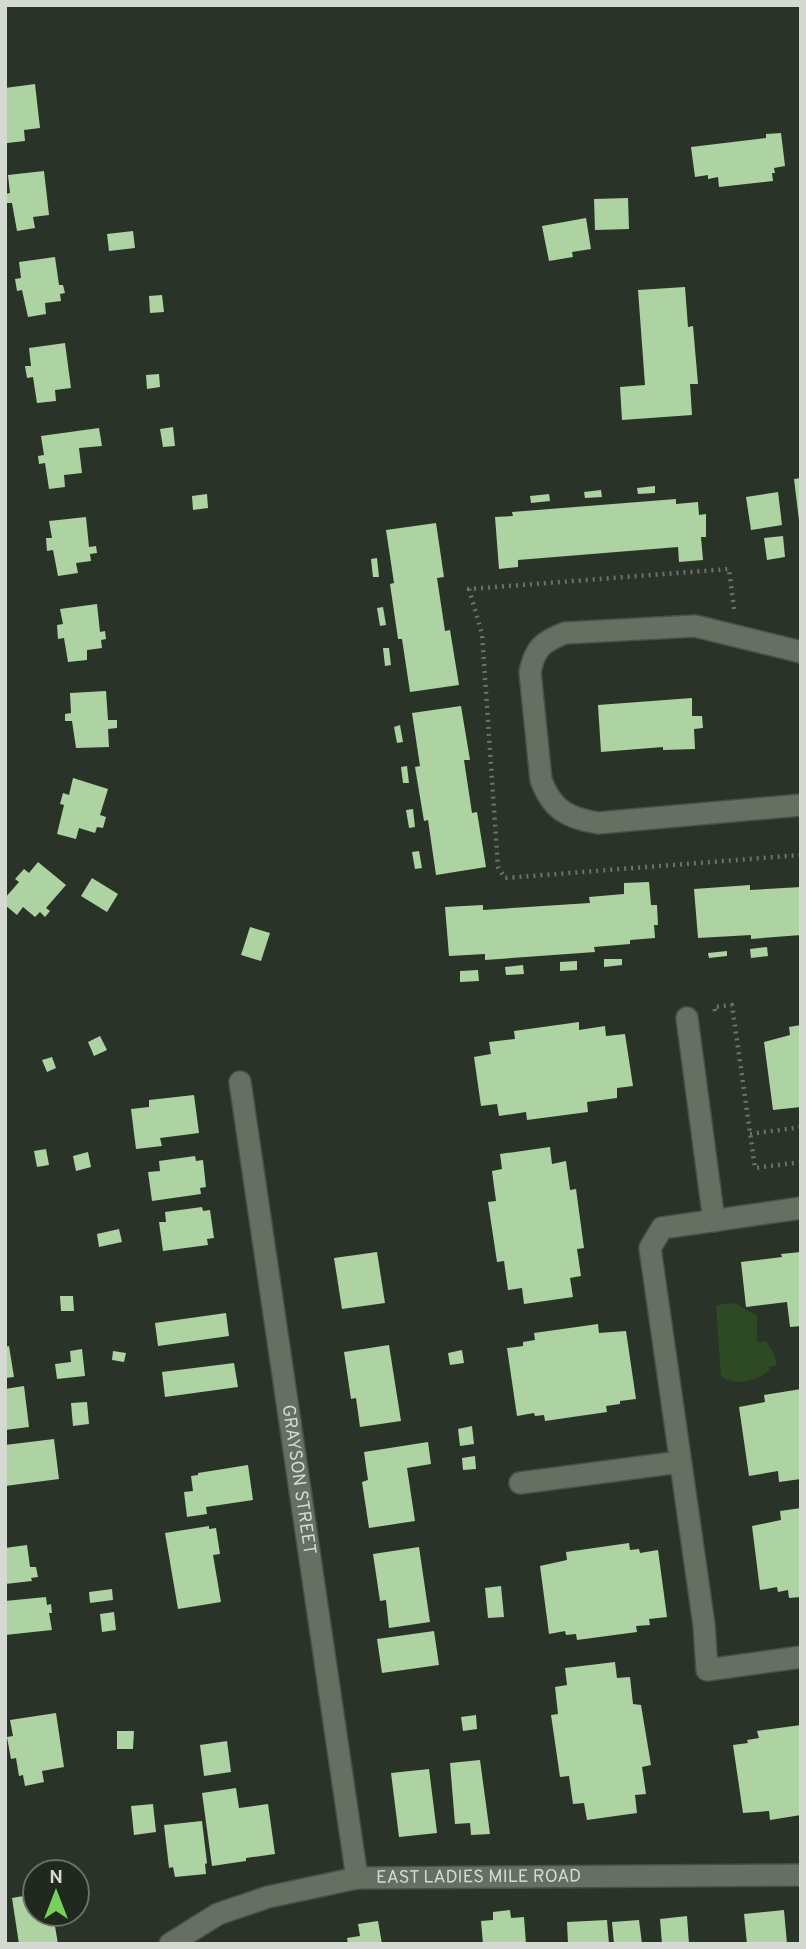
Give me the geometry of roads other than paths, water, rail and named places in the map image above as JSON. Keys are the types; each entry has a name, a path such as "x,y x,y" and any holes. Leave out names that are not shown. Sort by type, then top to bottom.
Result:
{"street":[{"path":"801,652 695,626 565,633 546,641 533,658 530,672 541,780 546,794 563,813 598,823 801,805"},
{"path":"687,1018 713,1221"},
{"name":"GRAYSON STREET","path":"240,1082 357,1878"},
{"path":"801,1208 662,1228 650,1248 704,1625 707,1670 801,1657"},
{"path":"520,1483 680,1462"},
{"name":"EAST LADIES MILE ROAD","path":"170,1944 218,1914 268,1897 357,1878 801,1875"}]}
